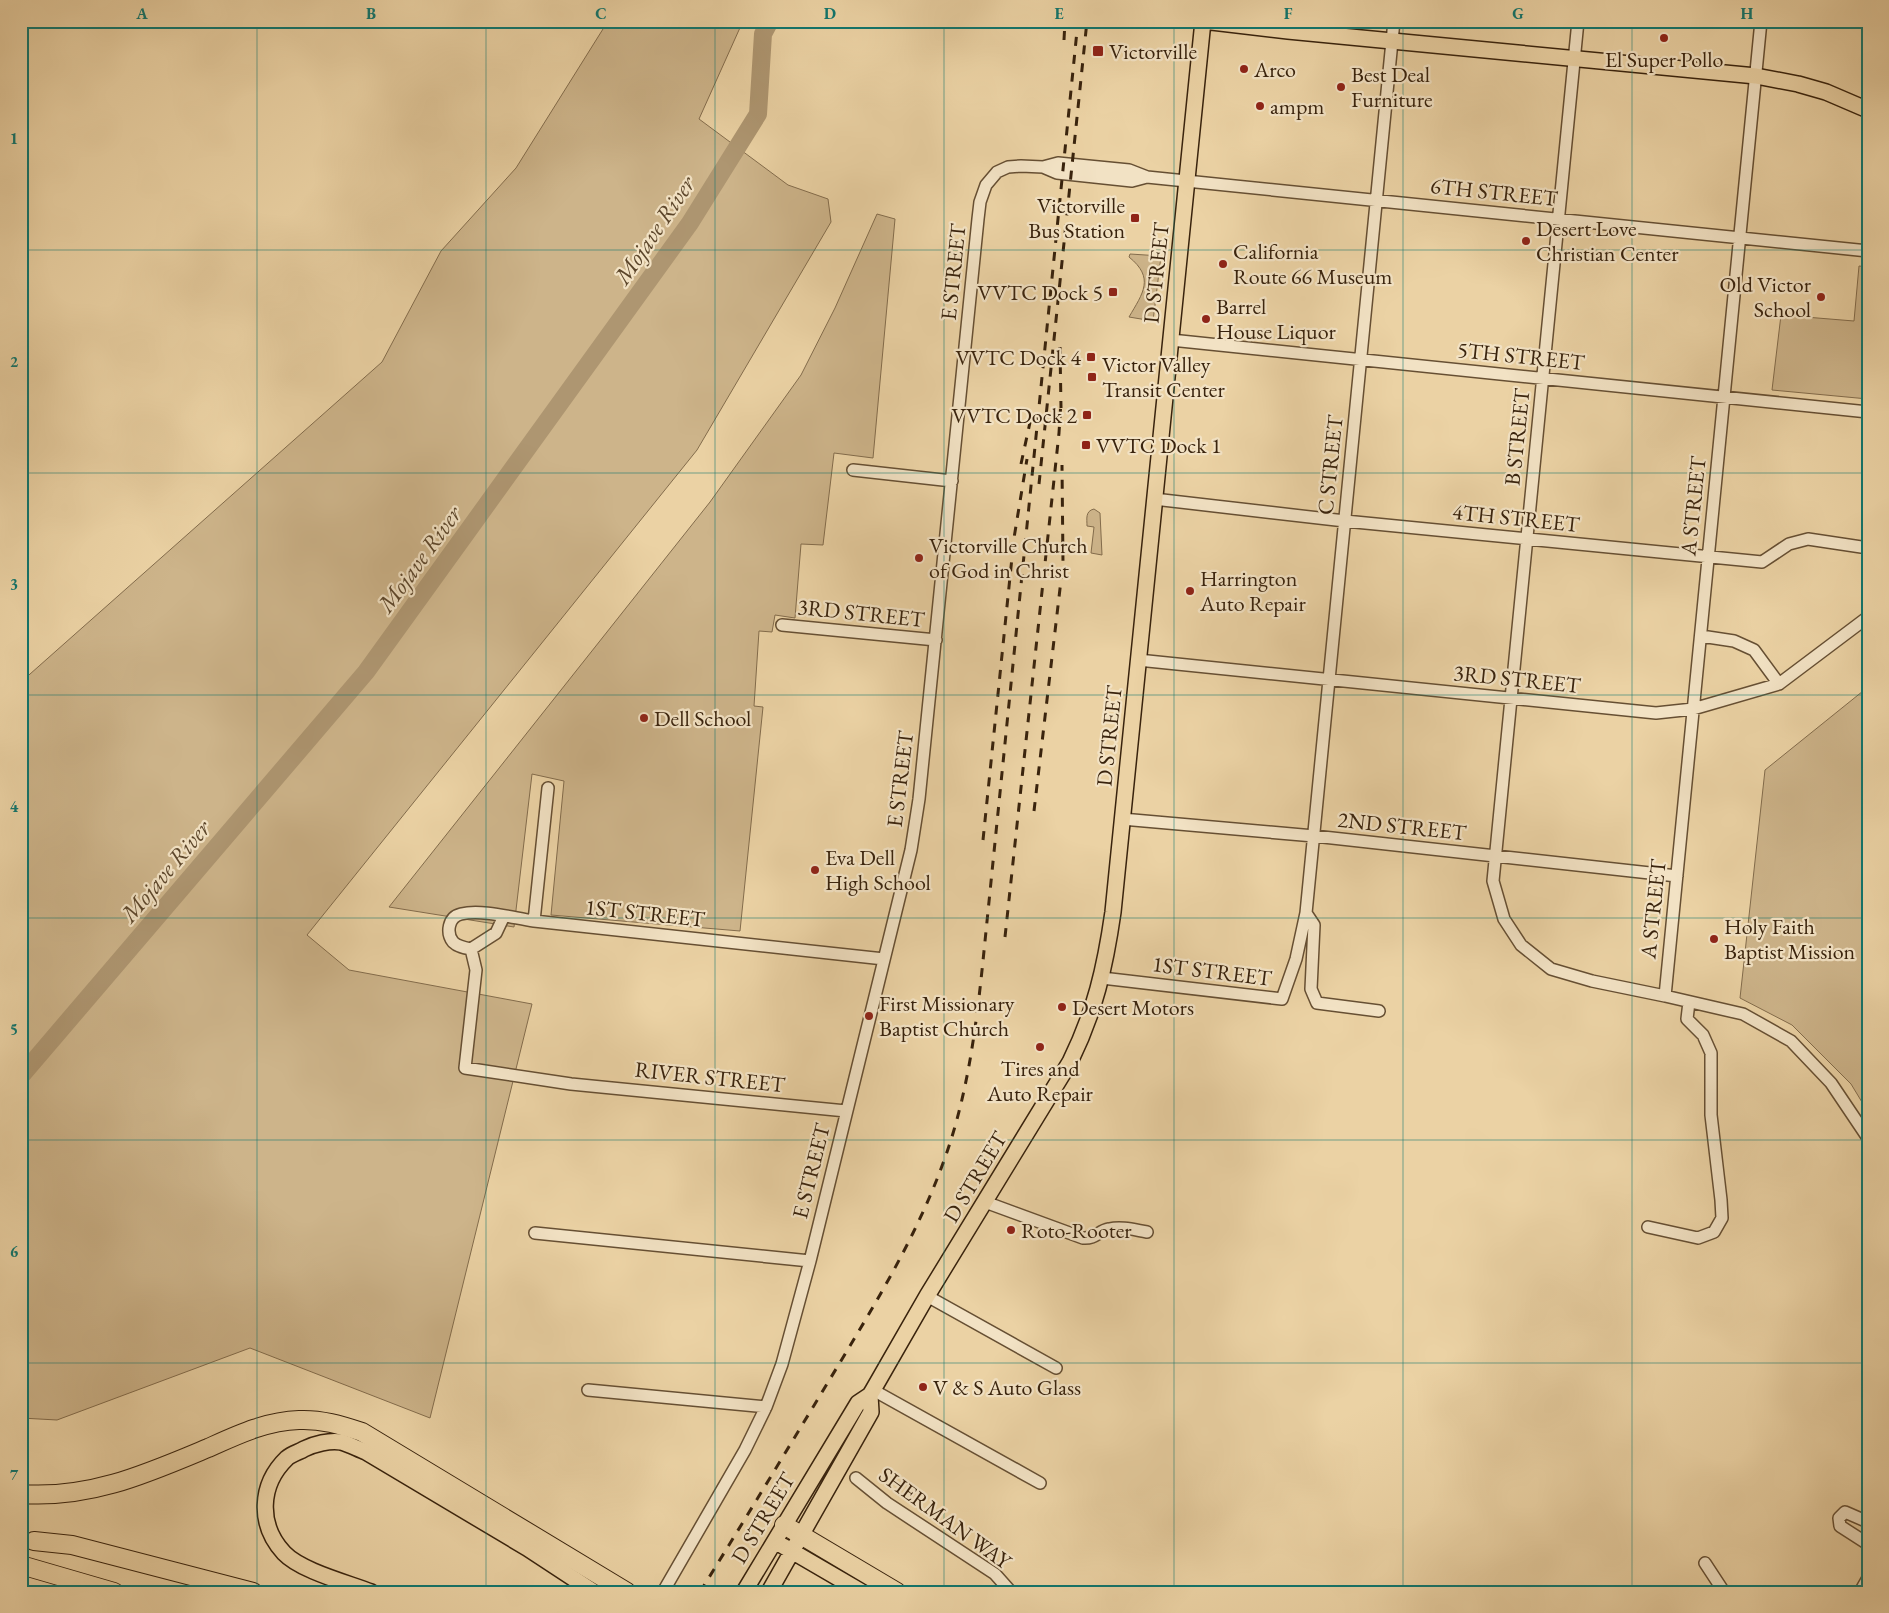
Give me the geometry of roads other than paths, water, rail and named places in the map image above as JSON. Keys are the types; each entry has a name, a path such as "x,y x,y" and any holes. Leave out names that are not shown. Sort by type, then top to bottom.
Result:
{"highway":[{"path":"21,1494 38,1495 87,1491 140,1476 262,1425 298,1420 328,1421 362,1432 627,1592"},
{"path":"784,1526 897,1592"},
{"path":"28,1539 204,1592"},
{"path":"28,1539 72,1545 253,1592"},
{"path":"21,1565 114,1592"}],"main road":[{"path":"1203,21 1756,76 1798,84 1826,92 1868,110"},
{"name":"D STREET","path":"769,1592 871,1412 872,1393 928,1296 1070,1062 1090,1018 1102,978 1113,912 1203,21"},
{"name":"D STREET","path":"744,1592 858,1402 872,1393"},
{"path":"371,1592 302,1566 285,1555 272,1537 265,1515 266,1494 274,1474 288,1457 314,1444 340,1442 366,1452 527,1548 594,1592"},
{"path":"774,1541 862,1592"}],"street":[{"name":"C STREET","path":"1306,913 1394,21"},
{"name":"B STREET","path":"1578,21 1493,881 1504,919 1522,945 1551,969 1592,981 1743,1014 1792,1042 1831,1082 1868,1138"},
{"name":"A STREET","path":"1665,996 1761,21"},
{"name":"6TH STREET","path":"997,172 1014,166 1043,167 1058,163 1129,170 1147,177 1868,251"},
{"name":"E STREET","path":"662,1592 745,1450 766,1407 782,1364 810,1261 916,826 980,202 986,185 997,172"},
{"name":"5TH STREET","path":"1171,340 1868,412"},
{"path":"853,470 952,482"},
{"name":"4TH STREET","path":"1154,499 1345,521 1762,562 1789,544 1808,539 1868,548"},
{"name":"3RD STREET","path":"1138,660 1656,713 1693,709 1779,684 1868,617"},
{"name":"3RD STREET","path":"782,625 936,640"},
{"path":"1701,636 1734,641 1754,650 1779,684"},
{"path":"534,921 548,788"},
{"name":"2ND STREET","path":"1122,819 1314,836 1677,876"},
{"name":"1ST STREET","path":"471,949 458,946 453,942 448,930 451,922 459,914 479,913 534,921 884,959"},
{"path":"1306,913 1314,925 1311,989 1318,1003 1379,1011"},
{"name":"1ST STREET","path":"1102,978 1282,999 1296,959 1306,913"},
{"path":"471,949 496,933 504,916"},
{"name":"RIVER STREET","path":"471,949 476,970 465,1068 571,1084 846,1111"},
{"path":"1648,1227 1698,1238 1714,1232 1722,1218 1711,1115 1711,1053 1703,1035 1687,1018 1689,1002"},
{"path":"985,1202 1082,1238 1090,1239 1108,1228 1127,1228 1147,1232"},
{"path":"535,1233 810,1261"},
{"path":"928,1296 1056,1368"},
{"path":"588,1390 766,1407"},
{"path":"872,1393 1040,1483"},
{"name":"SHERMAN WAY","path":"856,1478 887,1503 995,1574 1011,1592"},
{"path":"1868,1522 1846,1512 1839,1518 1840,1526 1868,1544"},
{"path":"1704,1563 1724,1592"},
{"path":"1860,1592 1868,1578"}],"waterway":[{"name":"Mojave River","path":"21,1076 366,672 690,223 758,114 763,34 770,21"}],"railway":[{"path":"1064,40 1065,21"},
{"path":"700,1592 894,1270 935,1185 961,1105 971,1054 981,977 1078,21"},
{"path":"1039,484 1087,21"},
{"path":"1060,347 1061,408"},
{"path":"1005,937 1061,401"},
{"path":"1021,464 1032,413"},
{"path":"983,840 1014,538 1027,459"},
{"path":"1034,811 1063,563 1062,465"}],"place":[{"name":"El Super Pollo","path":"1664,38"},
{"name":"Victorville","path":"1098,51"},
{"name":"Arco","path":"1244,69"},
{"name":"Best Deal Furniture","path":"1341,87"},
{"name":"ampm","path":"1260,106"},
{"name":"Victorville Bus Station","path":"1135,218"},
{"name":"Desert Love Christian Center","path":"1526,241"},
{"name":"California Route 66 Museum","path":"1223,264"},
{"name":"VVTC Dock 5","path":"1113,292"},
{"name":"Old Victor School","path":"1821,297"},
{"name":"Barrel House Liquor","path":"1206,319"},
{"name":"VVTC Dock 4","path":"1091,357"},
{"name":"Victor Valley Transit Center","path":"1092,377"},
{"name":"VVTC Dock 2","path":"1087,415"},
{"name":"VVTC Dock 1","path":"1086,445"},
{"name":"Victorville Church of God in Christ","path":"919,558"},
{"name":"Harrington Auto Repair","path":"1190,591"},
{"name":"Dell School","path":"644,718"},
{"name":"Eva Dell High School","path":"815,870"},
{"name":"Holy Faith Baptist Mission","path":"1714,939"},
{"name":"Desert Motors","path":"1062,1007"},
{"name":"First Missionary Baptist Church","path":"869,1016"},
{"name":"Tires and Auto Repair","path":"1040,1047"},
{"name":"Roto-Rooter","path":"1011,1230"},
{"name":"V & S Auto Glass","path":"923,1387"}]}
